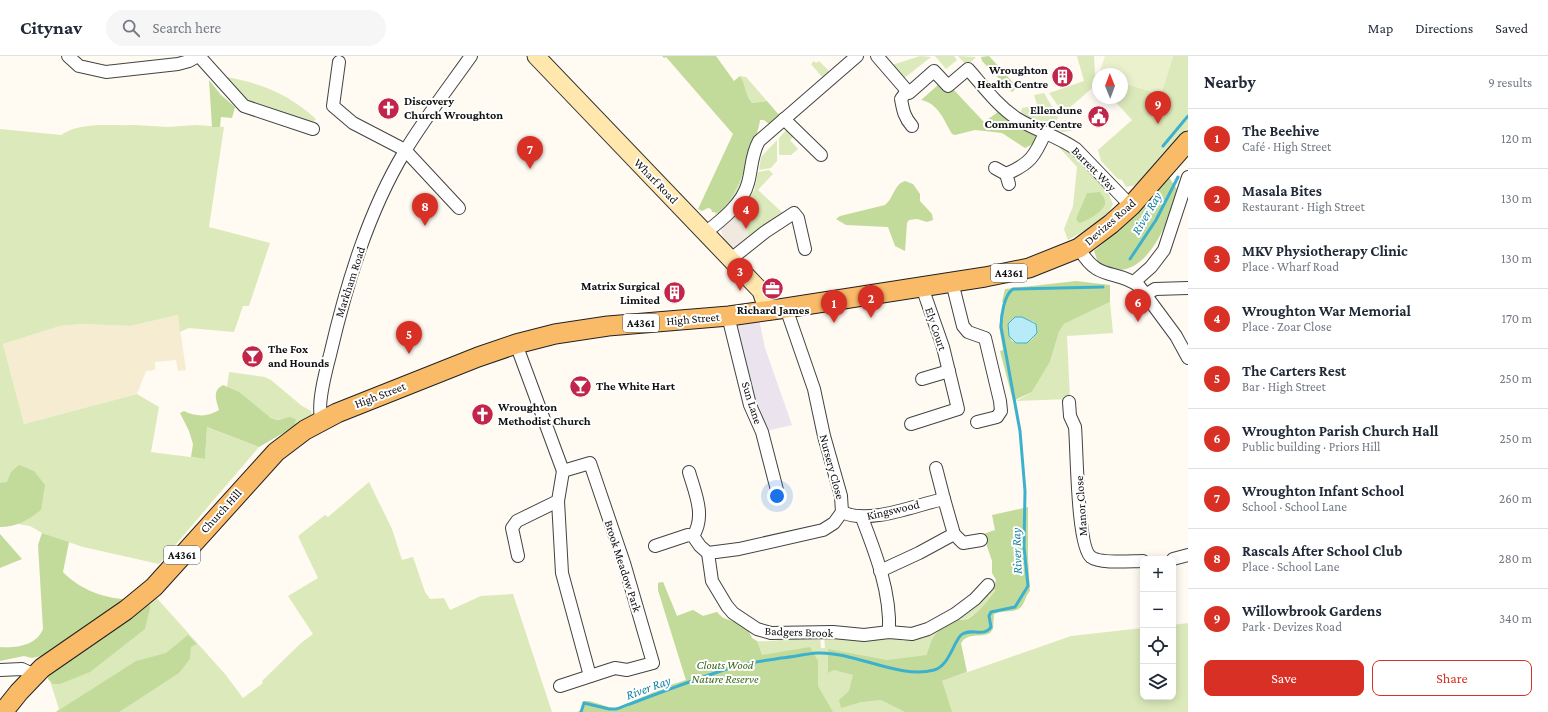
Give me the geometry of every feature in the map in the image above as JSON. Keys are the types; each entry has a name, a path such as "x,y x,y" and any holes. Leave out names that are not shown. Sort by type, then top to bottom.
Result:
{"main road":[{"name":"Wharf Road","path":"536,56 706,232 777,309"},
{"name":"Devizes Road","path":"1079,248 1111,224 1131,206 1188,141"},
{"name":"High Street","path":"319,421 390,391 516,344 555,334 608,326 728,316 922,287 1029,268 1079,248"},
{"name":"Church Hill","path":"35,675 71,647 139,600 154,587 260,467 283,446 319,421"},
{"name":"A4361","path":"3,707 35,675"}],"street":[{"path":"68,56 79,66 106,72 172,66 189,61 198,56 244,106 313,129"},
{"name":"Markham Road","path":"319,421 321,401 338,320 357,257 376,210 405,150 471,56"},
{"path":"706,232 742,198 748,184 752,157 762,138 857,56"},
{"path":"877,56 907,91 901,99 902,108 904,115 912,126"},
{"path":"339,62 333,106 353,123 405,150 458,208"},
{"name":"Barrett Way","path":"907,91 909,93 934,71 948,86 968,69 1005,110 1031,127 1067,143 1076,149 1131,206"},
{"path":"784,119 821,155"},
{"path":"995,168 1008,179 1029,163 1045,133"},
{"path":"1134,282 1151,267 1164,250 1188,177"},
{"path":"731,259 765,232 794,213 798,218 805,249"},
{"path":"1079,248 1084,259 1099,271 1134,282 1147,294 1176,336 1188,358"},
{"path":"952,282 963,326 968,332 985,338 1000,401 1001,411 997,417 977,422"},
{"name":"Ely Court","path":"911,424 958,409 943,347 922,287"},
{"path":"1147,294 1155,289 1188,288"},
{"name":"Nursery Close","path":"708,553 747,547 823,530 834,523 842,512 841,496 824,436 814,389 777,309"},
{"name":"Sun Lane","path":"728,316 750,405 762,432 777,490"},
{"path":"516,344 563,471 558,500 562,573 590,676"},
{"path":"922,379 949,371"},
{"name":"Manor Close","path":"1069,402 1070,416 1075,427 1081,526 1085,549 1091,557 1098,560 1140,560"},
{"name":"Brook Meadow Park","path":"560,686 614,668 627,670 653,663 628,578 590,463 563,471"},
{"path":"936,468 954,534 963,543 981,540"},
{"path":"689,472 700,512 699,526 693,536"},
{"name":"Kingswood","path":"842,512 849,516 862,518 944,499"},
{"path":"518,556 512,528 517,521 558,500"},
{"path":"862,518 880,571 887,599 889,632"},
{"path":"880,571 919,554 954,534"},
{"path":"655,546 688,535 693,536 700,546 708,553"},
{"name":"Badgers Brook","path":"708,553 712,581 723,601 733,613 757,629 771,633 833,632 864,635 889,632 912,634 928,629 966,606 988,585"},
{"path":"1176,558 1188,556"},
{"path":"0,670 22,669 35,675"}],"shaded area":[{"path":"732,215 739,222 746,224 750,240 733,251 724,240 721,230"},
{"path":"178,315 186,370 178,371 176,360 155,362 155,370 146,371 137,394 24,424 3,344 60,326 82,324 130,326"},
{"path":"759,319 765,348 792,425 766,431 759,406 752,406 735,324"}],"green space":[{"path":"662,56 716,56 734,81 740,76 748,97 752,103 767,101 779,115 770,125 764,120 760,120 755,141 738,185 725,208 719,213 712,212 711,209 708,208 702,211 698,209 733,134 666,57 664,58"},
{"path":"920,56 931,57 903,79 892,65"},
{"path":"935,56 954,56 957,60 946,69"},
{"path":"958,56 976,57 967,66"},
{"path":"989,56 1017,87 1012,92 982,61 981,57"},
{"path":"1077,56 1094,56 1095,68 1092,68 1092,88 1068,109 1061,110 1049,93 1084,81"},
{"path":"1105,56 1173,56 1161,94 1128,85 1128,68 1101,68"},
{"path":"1173,56 1188,56 1188,128 1137,185 1126,187 1122,180 1118,179 1101,161 1098,150 1132,120 1117,104 1128,104 1128,85 1161,94"},
{"path":"814,61 816,63 819,61 829,71 822,77 811,64"},
{"path":"222,76 249,82 273,90 295,102 316,119 312,123 252,103 245,99"},
{"path":"740,76 746,77 767,101 752,103 748,97"},
{"path":"209,80 221,95 235,107 232,118 221,117 220,127 212,127"},
{"path":"938,85 953,89 984,122 998,112 1034,131 1038,136 1035,143 1025,148 1002,133 975,130 955,135 952,134 936,108 921,100"},
{"path":"1044,93 1058,117 1057,120 1049,127 1029,118 1021,112 1022,108 1037,105 1034,95"},
{"path":"1065,120 1074,130 1063,132 1057,130 1056,126"},
{"path":"135,125 168,127 196,125 224,127 209,227 270,243 249,306 243,306 234,332 189,328 180,332 178,315 130,326 82,324 60,326 3,344 24,424 137,394 159,407 151,452 205,459 207,427 259,447 159,564 83,547 42,533 30,526 18,524 0,516 0,129 61,135 87,126"},
{"path":"787,129 796,134 790,140 798,149 791,155 779,155 779,138"},
{"path":"777,140 777,161 771,168 759,170 761,157"},
{"path":"1056,144 1071,150 1110,190 1108,193 1113,204 1106,215 1100,220 1068,240 1064,229 1073,206 1077,167"},
{"path":"769,170 773,174 758,190 785,215 750,240 743,224 732,215 754,191 758,172"},
{"path":"742,174 746,175 741,193 721,214 716,216 715,212 719,213 727,206"},
{"path":"1168,176 1177,189 1165,226 1151,251 1142,260 1131,267 1120,270 1099,265 1094,251 1116,232"},
{"path":"905,181 913,184 920,194 920,201 932,214 933,220 927,222 917,219 909,220 907,223 905,251 895,246 888,227 846,225 836,219 840,216 885,205 898,185"},
{"path":"1100,192 1105,200 1102,210 1086,221 1079,223 1076,219 1087,193"},
{"path":"1076,281 1110,285 1110,302 1064,324 1059,332 1050,362 1032,392 1013,401 1000,351 1003,350 999,326 1005,304 1002,302 1005,289","holes":["1018,317 1034,322 1037,327 1032,339 1024,343 1011,340"]},
{"path":"1110,302 1113,333 1067,336 1070,399 1016,401 1032,392 1050,362 1059,332 1064,324"},
{"path":"229,372 265,377 271,380 302,406 311,411 312,415 295,426 296,419 275,419 266,415 240,394 227,387"},
{"path":"223,385 239,392 271,418 278,420 290,417 296,419 295,426 259,447 207,427 205,459 191,457 193,444 189,431 180,413 184,411 193,414 206,415 219,410 216,393 217,390"},
{"path":"19,465 34,471 45,485 41,510 22,522 12,526 0,527 0,483 7,482 11,472"},
{"path":"369,482 392,529 402,560 413,557 425,592 430,599 444,598 450,610 481,596 513,594 552,712 56,712 59,709 47,672 154,595 225,674 243,698 263,683 262,681 301,643 313,634 288,596 318,578 298,536 325,515 328,517"},
{"path":"1028,507 1028,558 1030,591 1023,604 1017,610 994,614 993,629 990,633 971,636 961,643 967,672 942,681 952,712 905,712 881,700 861,702 841,708 839,700 849,691 853,675 834,670 828,673 828,649 887,660 927,655 930,644 944,625 956,620 969,618 983,606 995,591 994,587 996,580 992,573 992,561 983,534 995,530 992,515"},
{"path":"42,533 69,542 63,572 69,578 91,591 107,597 124,599 122,607 52,654 32,658 24,656 0,661 0,647 25,645 36,639 43,629 38,545"},
{"path":"0,534 22,559 0,568"},
{"path":"663,582 677,616 693,610 703,616 717,612 722,617 740,623 754,641 770,641 820,635 821,648 825,648 824,636 892,638 903,641 910,640 970,607 994,587 995,591 978,611 967,619 953,621 944,625 930,644 928,648 942,681 1071,636 1140,628 1140,700 1176,700 1176,625 1188,623 1188,712 577,712 581,711 583,701 589,701 615,709 668,686 686,680 658,590 658,583"},
{"name":"Clouts Wood Nature Reserve","path":"663,582 677,616 693,610 703,616 717,612 723,618 746,626 752,638 757,641 762,655 810,647 818,661 818,686 833,712 577,712 581,711 583,701 589,701 615,709 668,686 686,680 658,590 658,583"},
{"path":"149,601 150,608 145,629 90,672 60,684 53,684 48,679 47,672"},
{"path":"188,635 197,644 191,647 190,659 179,673 119,712 56,712 136,661 166,653"}],"water":[{"path":"1015,317 1022,317 1036,324 1037,333 1027,343 1016,343 1009,336 1008,324"}],"waterway":[{"name":"River Ray","path":"1163,146 1188,116"},
{"name":"River Ray","path":"1130,259 1156,220 1178,177"},
{"name":"River Ray","path":"581,712 584,703 609,709 616,709 739,665 812,653 846,656 907,671 921,672 934,670 939,668 947,659 961,635 968,632 985,632 988,630 991,627 989,616 991,612 1015,607 1028,586 1024,547 1025,491 1020,431 1001,327 1002,312 1005,301 1013,289 1103,287"}],"place":[{"name":"Wroughton Health Centre","path":"1063,77"},
{"name":"Discovery Church Wroughton","path":"389,108"},
{"name":"Ellendune Community Centre","path":"1098,117"},
{"name":"Willowbrook Gardens","path":"1158,124"},
{"name":"Wroughton Infant School","path":"530,169"},
{"name":"Rascals After School Club","path":"425,226"},
{"name":"Wroughton War Memorial","path":"746,229"},
{"name":"Richard James","path":"773,289"},
{"name":"MKV Physiotherapy Clinic","path":"740,291"},
{"name":"Matrix Surgical Limited","path":"675,293"},
{"name":"Masala Bites","path":"871,318"},
{"name":"Wroughton Parish Church Hall","path":"1138,322"},
{"name":"The Beehive","path":"834,323"},
{"name":"The Carters Rest","path":"409,354"},
{"name":"The Fox and Hounds","path":"252,356"},
{"name":"The White Hart","path":"581,386"},
{"name":"Wroughton Methodist Church","path":"483,414"}]}
